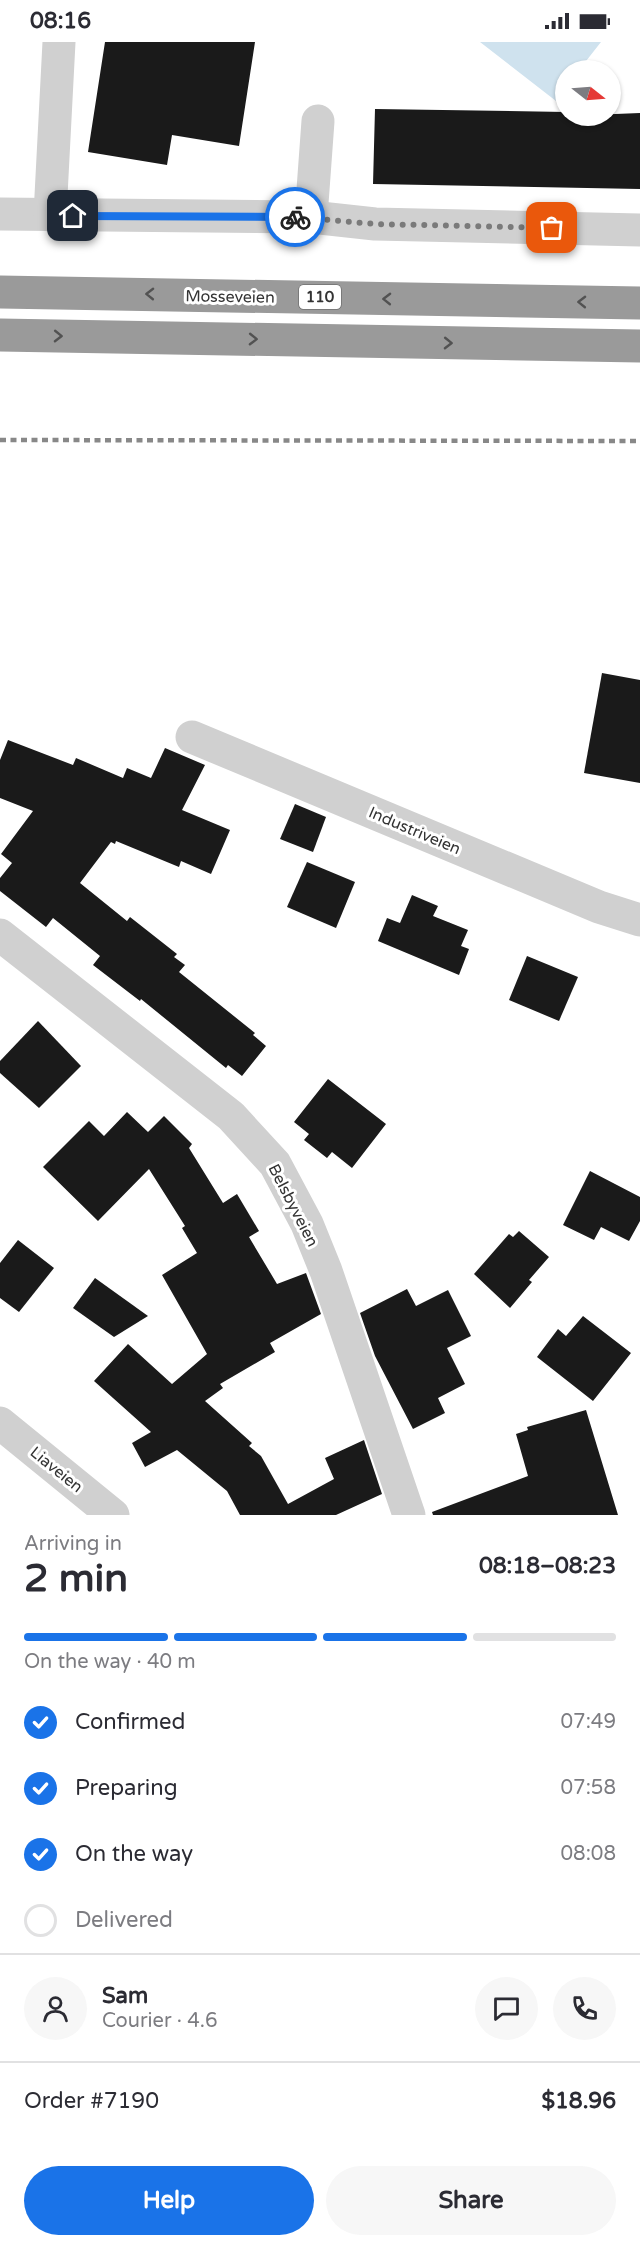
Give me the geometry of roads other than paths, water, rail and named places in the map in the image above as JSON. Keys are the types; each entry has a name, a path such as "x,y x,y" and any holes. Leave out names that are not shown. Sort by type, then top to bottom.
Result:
{"highway":[{"name":"Mosseveien","path":"0,292 640,303"},
{"path":"0,335 640,346"}],"street":[{"path":"50,215 59,42"},
{"path":"311,217 318,121"},
{"path":"0,214 311,217 375,224 640,230"},
{"name":"Industriveien","path":"192,737 599,907 640,920"},
{"name":"Belsbyveien","path":"0,935 231,1116 275,1164 307,1224 326,1271 410,1515"},
{"name":"Liaveien","path":"0,1423 113,1515"}],"water":[{"path":"480,42 601,42 587,60 555,60 555,100"}],"railway":[{"path":"0,440 640,441"}]}
